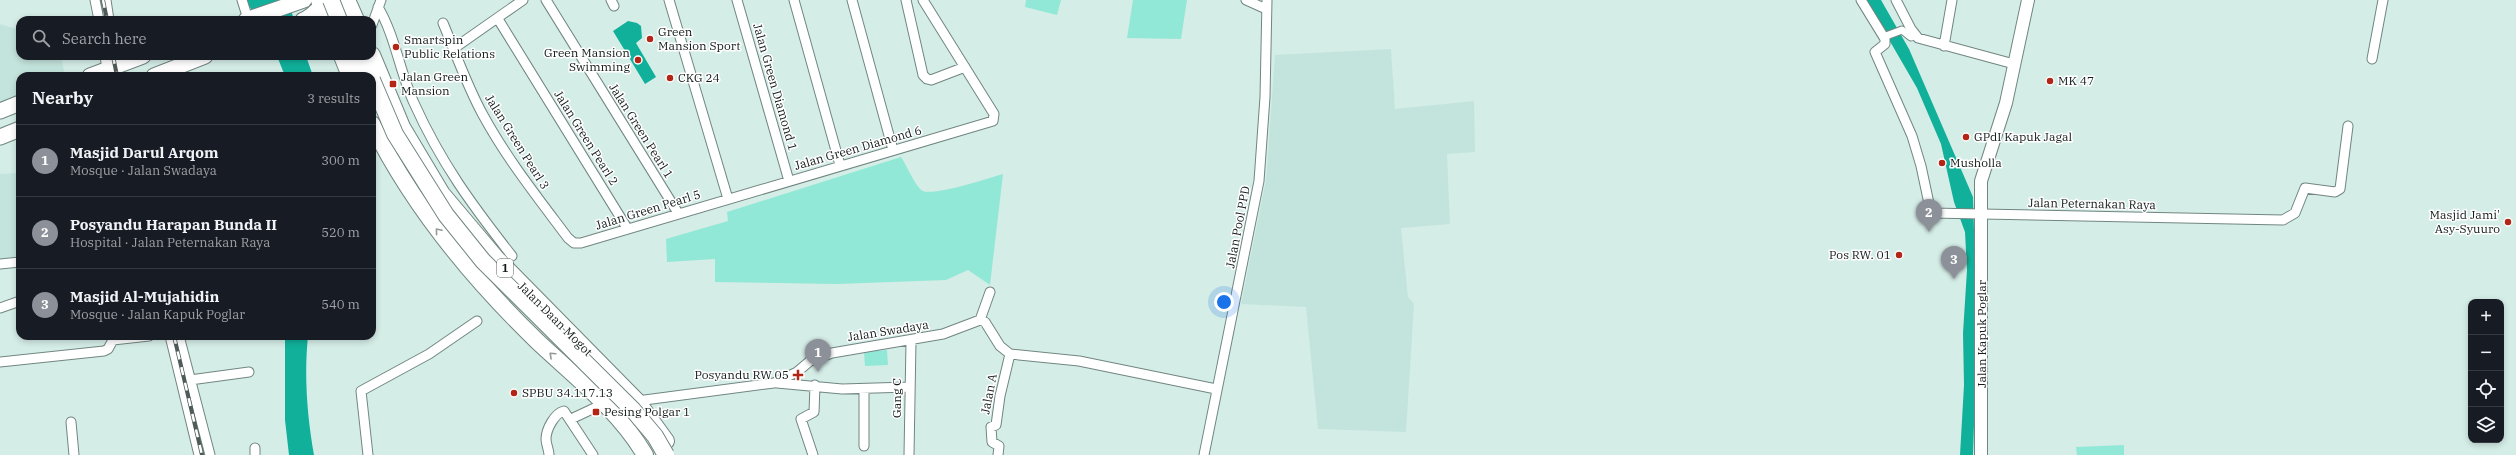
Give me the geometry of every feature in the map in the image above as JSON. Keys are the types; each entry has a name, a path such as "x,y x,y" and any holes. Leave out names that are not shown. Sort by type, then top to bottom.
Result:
{"highway":[{"path":"337,0 344,16"},
{"path":"331,16 342,0"},
{"path":"347,0 354,16"},
{"path":"326,1 328,16"},
{"path":"326,1 336,16"},
{"path":"344,60 348,72"},
{"path":"357,60 362,72"},
{"path":"364,60 368,72"},
{"name":"Jalan Daan Mogot","path":"374,60 402,127 437,187 501,253 637,401 654,422 674,455"},
{"name":"Jalan Daan Mogot","path":"376,89 395,134 446,215 483,261 633,410 655,436 666,455"},
{"name":"Jalan Daan Mogot","path":"376,103 391,136 426,197 445,222 480,266 622,409 639,428 656,455"},
{"name":"1","path":"376,131 403,182 416,202 481,283 536,340 603,404 639,445 645,455"},
{"path":"403,182 410,184 418,182 424,175 425,168"},
{"path":"416,202 417,193 420,188 428,185 437,187"}],"main road":[{"path":"258,16 304,0 326,1"},
{"path":"309,16 326,1"},
{"path":"97,72 111,64 128,60"},
{"path":"164,72 195,60"},
{"path":"0,111 16,105"},
{"path":"0,137 16,131"}],"street":[{"path":"95,0 98,16"},
{"path":"106,0 108,16"},
{"path":"242,0 248,16"},
{"path":"453,49 524,0"},
{"name":"Jalan Green Pearl 1","path":"546,0 678,213"},
{"path":"669,0 728,199"},
{"name":"Jalan Green Diamond 1","path":"737,0 789,181"},
{"path":"794,0 840,165"},
{"path":"852,0 893,150"},
{"path":"906,0 923,75 927,79 931,80 965,67 923,0"},
{"path":"1246,0 1267,5"},
{"path":"1861,0 1886,38 1902,30 1911,37 1915,36 1922,40 2014,64"},
{"path":"1896,0 1915,36"},
{"path":"1944,46 1952,0"},
{"name":"Jalan Kapuk Poglar","path":"1981,455 1978,213 1983,173 2006,103 2028,0"},
{"path":"2372,58 2383,0"},
{"path":"375,16 380,3"},
{"path":"380,3 413,102 434,146 501,253 512,256"},
{"name":"Jalan Pool PPD","path":"1204,455 1216,389 1259,181 1265,97 1267,5"},
{"name":"Jalan Green Pearl 2","path":"498,19 627,228"},
{"name":"Jalan Green Pearl 3","path":"443,23 453,49 484,116 522,176 568,238 574,243"},
{"name":"Jalan Peternakan Raya","path":"1886,38 1884,44 1875,52 1912,136 1921,166 1931,213 2283,220 2295,213 2305,188 2335,192 2340,189 2348,126"},
{"name":"Jalan Green Diamond 6","path":"728,199 994,119 994,114 965,67"},
{"name":"Jalan Green Pearl 5","path":"574,243 581,243 728,199"},
{"path":"0,264 16,262"},
{"path":"990,292 980,320 985,322 1000,346 1010,354 1079,362 1216,389"},
{"path":"0,308 16,302"},
{"name":"Jalan Swadaya","path":"637,401 774,383 797,372 810,361 832,353 911,342 950,333 980,320"},
{"path":"368,455 361,391 429,354 477,321"},
{"path":"0,362 104,351 108,349 113,340"},
{"path":"171,340 199,455"},
{"path":"180,340 210,455"},
{"name":"Gang C","path":"909,455 909,387 911,342"},
{"name":"Jalan A","path":"998,455 999,446 992,442 990,427 996,425 1000,396 1010,354"},
{"path":"190,380 249,372"},
{"path":"774,383 864,389 909,387"},
{"path":"813,455 801,419 814,412 815,385"},
{"path":"864,389 864,446"},
{"path":"572,419 603,404"},
{"path":"549,455 546,439 554,417 564,411 572,419 593,455"},
{"path":"71,422 74,455"}],"shaded area":[{"path":"246,0 288,0 293,16 255,16"},
{"path":"1026,0 1061,0 1057,15 1025,7"},
{"path":"1133,0 1187,0 1181,39 1127,38"},
{"path":"1866,0 1881,0 1909,49 1973,197 1977,331 1973,455 1960,455 1964,385 1963,333 1967,270 1965,232 1954,202 1941,144 1917,88"},
{"name":"Green Mansion Swimming","path":"628,21 637,23 641,26 642,38 636,43 656,77 645,84 613,31"},
{"path":"0,24 16,29 16,60 62,60 64,72 16,72 16,97 0,103"},
{"path":"1391,49 1395,109 1474,101 1475,152 1447,154 1450,224 1401,228 1408,297 1414,304 1406,432 1318,429 1306,307 1241,304 1266,180 1275,55"},
{"path":"279,60 307,60 312,72 283,72"},
{"path":"901,157 920,189 929,192 950,189 1003,174 990,285 968,270 946,280 837,284 715,282 715,259 667,262 666,239 728,221 727,212"},
{"path":"16,173 16,257 0,262 0,174"},
{"path":"285,340 308,340 306,366 307,396 314,455 289,455 285,420"},
{"path":"887,350 888,365 865,366 864,352"},
{"path":"2124,445 2124,455 2077,455 2076,447"}],"railway":[{"path":"103,0 106,16"},
{"path":"114,60 116,72"},
{"path":"175,340 202,455"}],"place":[{"name":"Green Mansion Sport","path":"650,39"},
{"name":"Smartspin Public Relations","path":"396,47"},
{"name":"Green Mansion Swimming","path":"638,60"},
{"name":"CKG 24","path":"670,78"},
{"name":"MK 47","path":"2050,81"},
{"name":"Jalan Green Mansion","path":"393,84"},
{"name":"GPdI Kapuk Jagal","path":"1966,137"},
{"name":"Musholla","path":"1942,163"},
{"name":"Masjid Jami' Asy-Syuuro","path":"2508,222"},
{"name":"Posyandu Harapan Bunda II","path":"1929,232"},
{"name":"Pos RW. 01","path":"1899,255"},
{"name":"Masjid Al-Mujahidin","path":"1954,279"},
{"name":"Masjid Darul Arqom","path":"818,372"},
{"name":"Posyandu RW 05","path":"798,375"},
{"name":"SPBU 34.117.13","path":"514,393"},
{"name":"Pesing Polgar 1","path":"596,412"}]}
